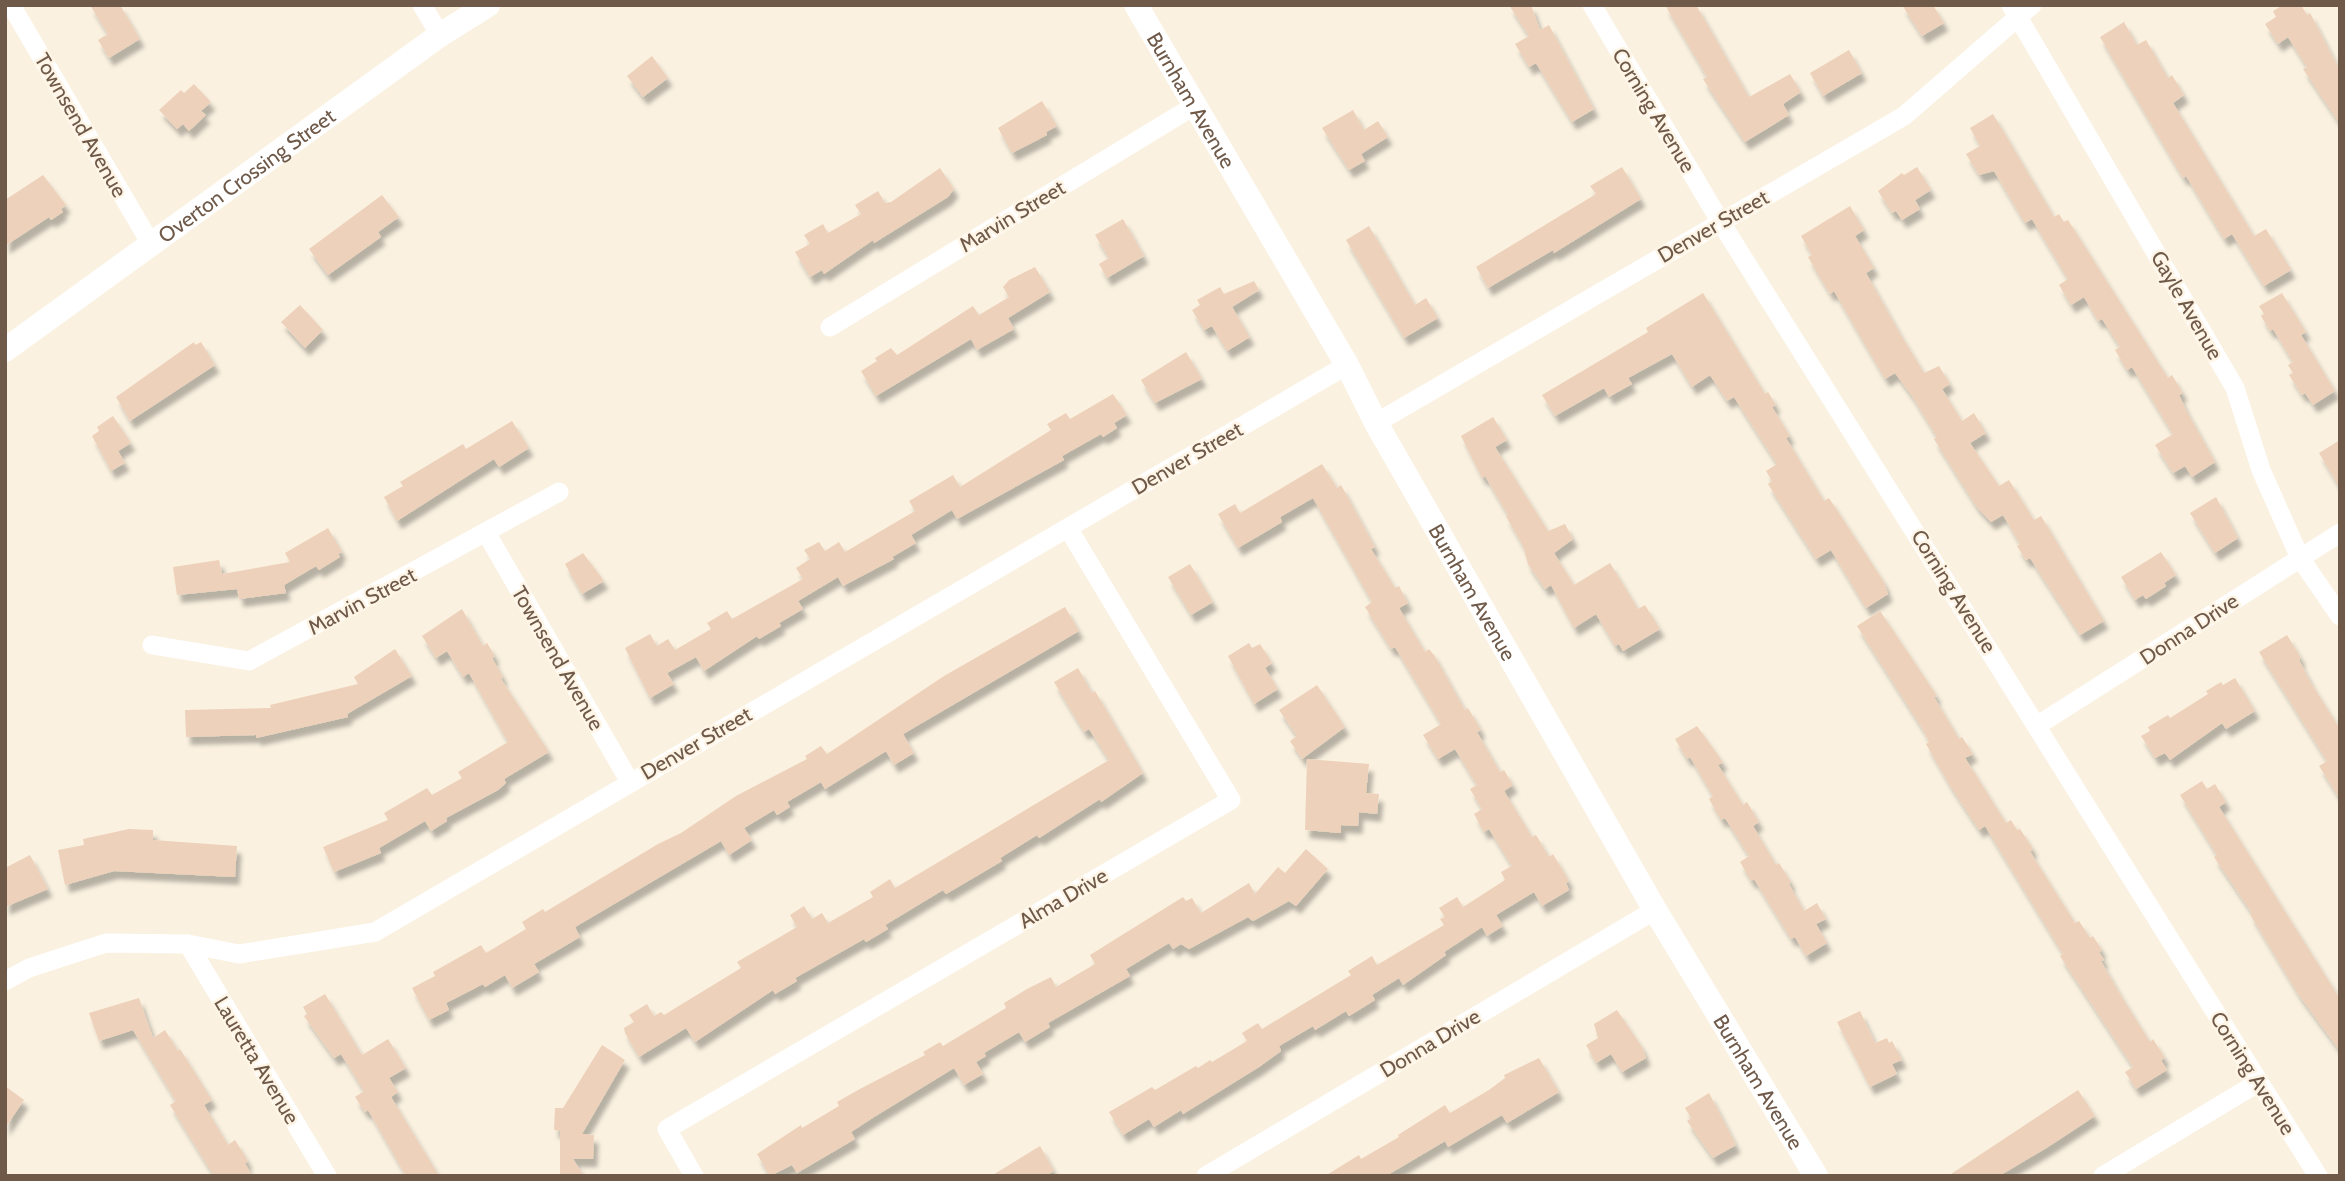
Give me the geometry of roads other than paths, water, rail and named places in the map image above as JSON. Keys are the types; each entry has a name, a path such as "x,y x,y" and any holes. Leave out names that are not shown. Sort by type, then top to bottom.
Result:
{"street":[{"name":"Townsend Avenue","path":"10,5 151,244"},
{"path":"422,5 440,35"},
{"name":"Overton Crossing Street","path":"5,350 440,35 488,5"},
{"name":"Burnham Avenue","path":"1136,5 1347,365 1376,423 1655,911 1816,1176"},
{"name":"Corning Avenue","path":"1592,5 1720,221 2318,1176"},
{"name":"Denver Street","path":"1376,423 1903,116 2021,10"},
{"name":"Gayle Avenue","path":"2021,10 2235,388 2262,470 2300,558 2340,616"},
{"name":"Marvin Street","path":"830,327 1194,106"},
{"name":"Denver Street","path":"5,981 29,968 106,943 188,944 239,954 375,932 1347,365"},
{"name":"Marvin Street","path":"152,646 249,662 487,534 559,492"},
{"name":"Alma Drive","path":"694,1176 667,1129 1231,800 1068,528"},
{"name":"Donna Drive","path":"2038,725 2340,533"},
{"name":"Townsend Avenue","path":"487,534 630,782"},
{"name":"Donna Drive","path":"1206,1176 1655,911"},
{"name":"Lauretta Avenue","path":"188,944 327,1176"},
{"path":"2103,1176 2259,1082"}]}
